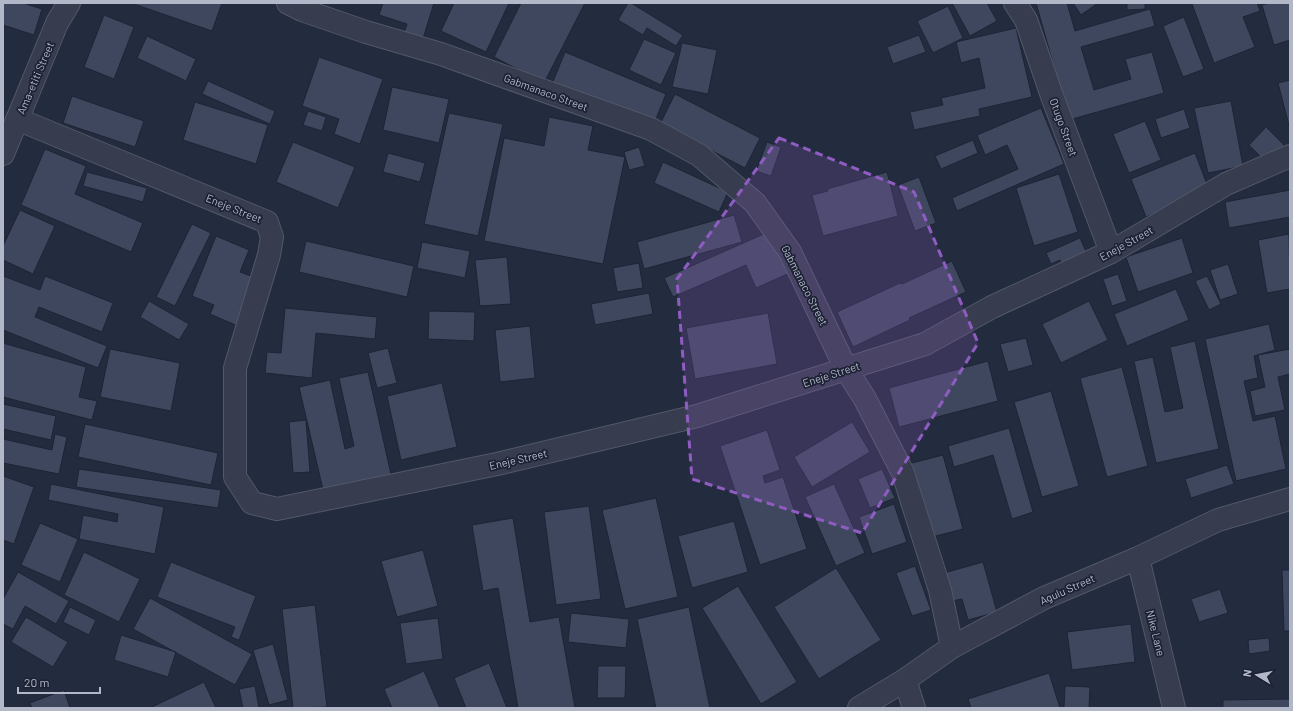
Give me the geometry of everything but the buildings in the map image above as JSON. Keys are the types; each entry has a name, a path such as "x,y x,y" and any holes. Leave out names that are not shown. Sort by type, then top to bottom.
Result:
{"street":[{"name":"Ama-etiti Street","path":"3,154 58,23 69,3"},
{"name":"Gabmanaco Street","path":"288,3 302,10 366,32 442,54 651,130 699,155 755,203 790,252 846,369 865,400 903,473 940,590 952,647"},
{"name":"Otugo Street","path":"1015,3 1026,20 1052,96 1111,252"},
{"name":"Eneje Street","path":"18,119 268,222 272,237 269,255 235,368 236,476 252,503 277,509 496,464 697,416 925,344 992,307 1111,252 1226,184 1290,156"},
{"name":"Agulu Street","path":"859,708 905,680 952,647 1044,598 1138,558 1218,520 1290,499"},
{"name":"Nike Lane","path":"1138,558 1174,708"},
{"path":"905,680 914,708"}],"highlighted area":[{"path":"779,138 914,192 978,343 862,533 692,479 677,279"}]}
